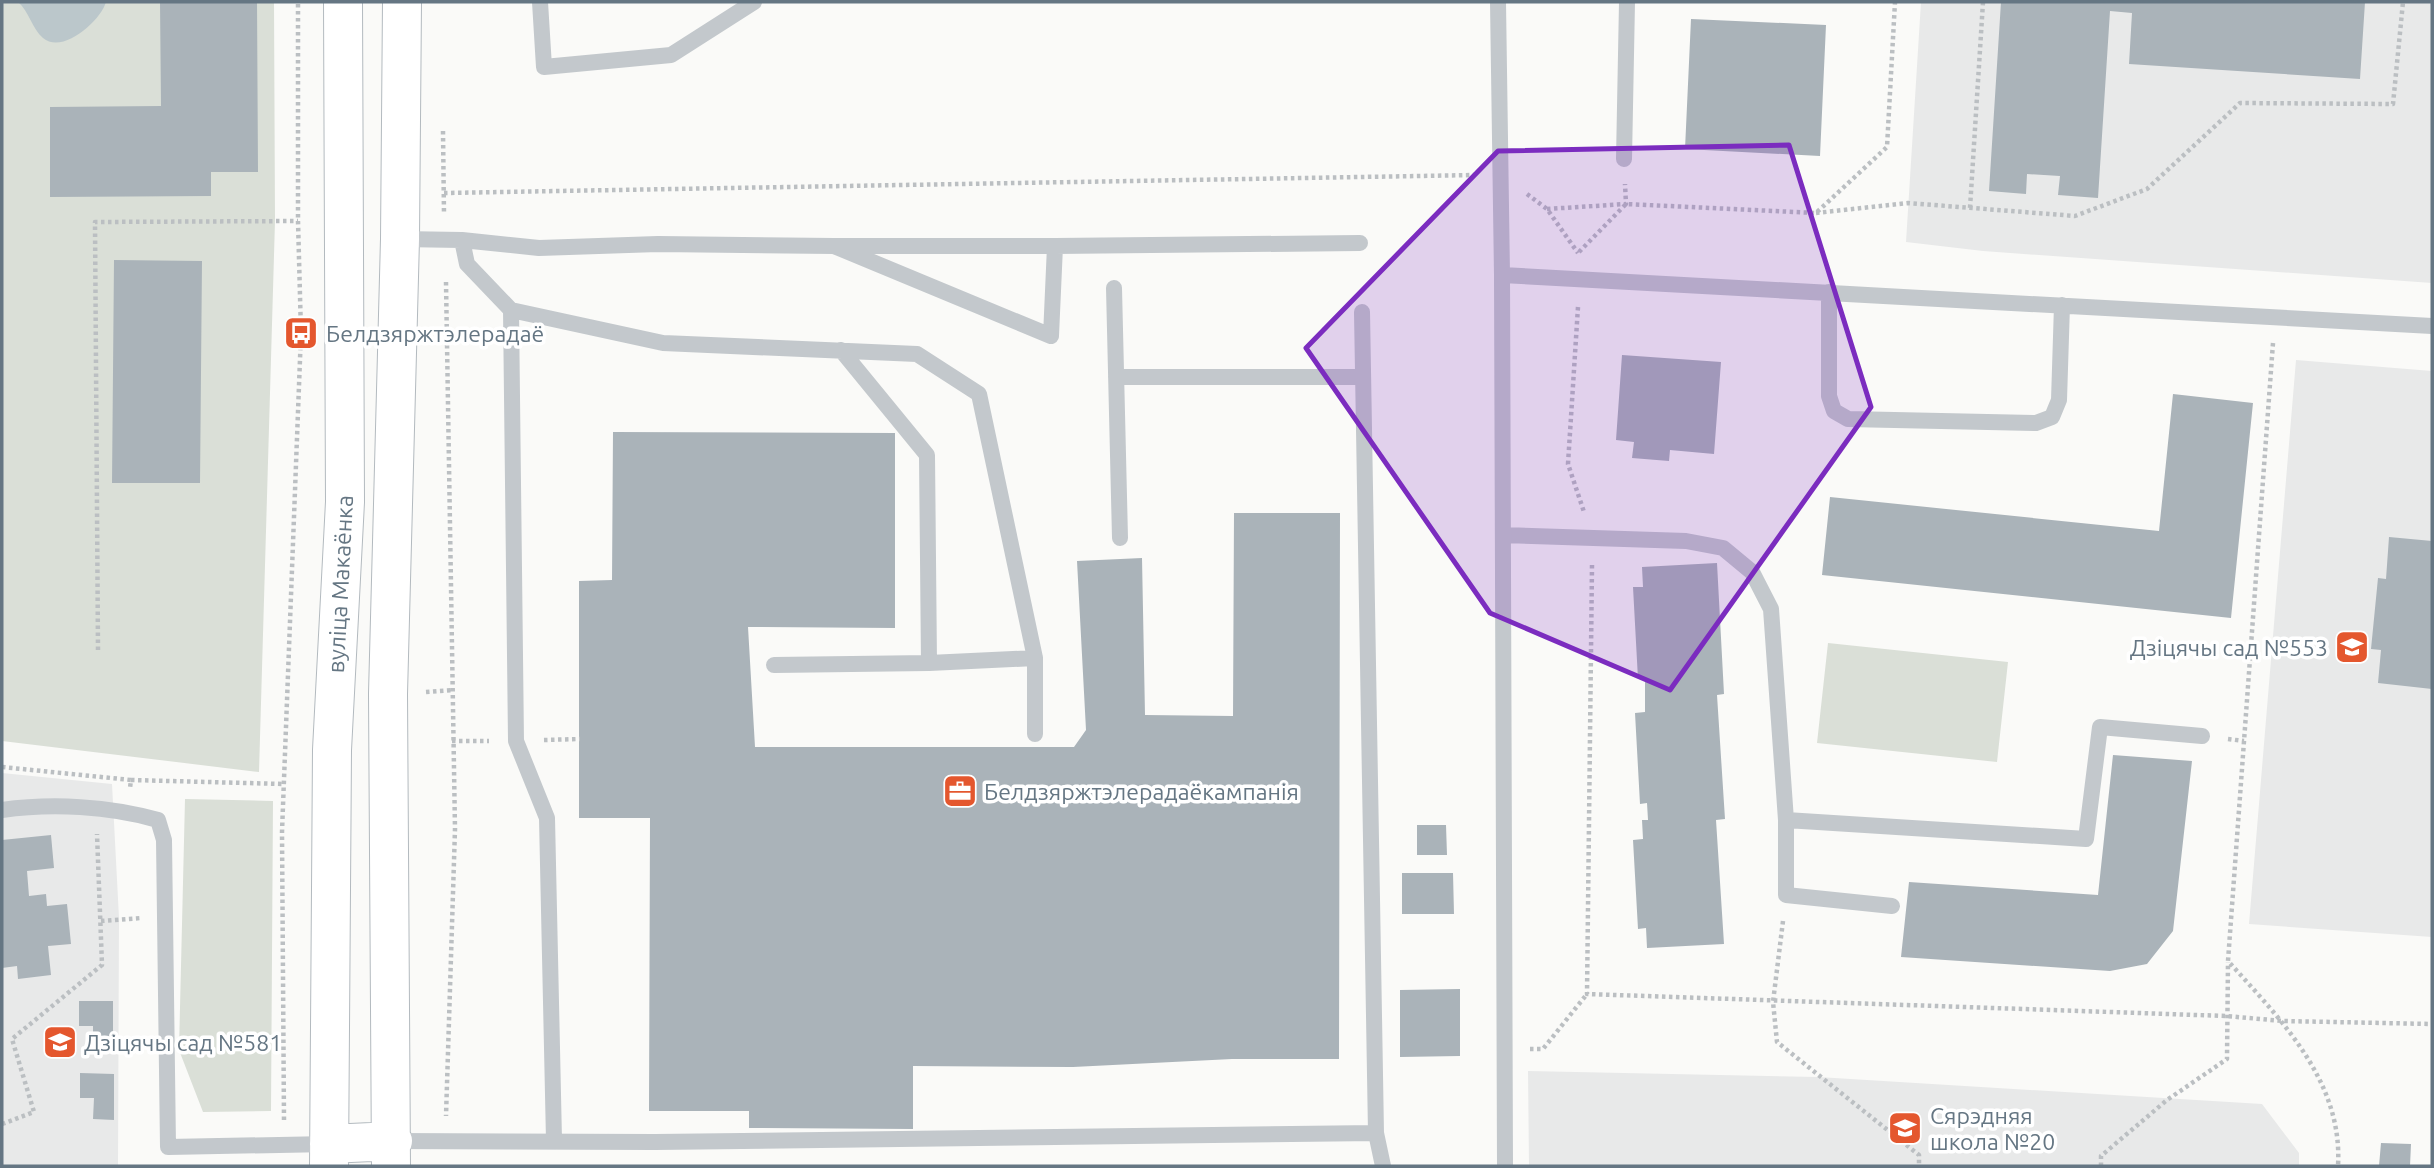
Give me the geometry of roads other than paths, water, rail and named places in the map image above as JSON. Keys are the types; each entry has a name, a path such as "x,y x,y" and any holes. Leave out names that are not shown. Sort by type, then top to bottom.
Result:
{"street":[{"name":"вуліца Макаёнка","path":"329,1155 334,883 332,750 345,489 344,2"},
{"path":"329,1155 392,1154 388,694 400,239 402,2"}],"lane":[{"path":"540,2 544,67 671,55 754,2"},
{"path":"1498,2 1502,275 1505,1166"},
{"path":"1624,159 1627,2"},
{"path":"400,239 462,240 539,248 658,244 1055,246 1360,243"},
{"path":"462,240 467,264 510,310 663,343 917,354 979,394 1035,658 1035,734"},
{"path":"834,246 1051,336 1055,246"},
{"path":"1502,275 2432,326"},
{"path":"1114,288 1120,538"},
{"path":"1829,292 1829,396 1835,411 1848,419 2036,423 2052,417 2059,400 2062,305"},
{"path":"510,310 516,741 547,818 554,1140"},
{"path":"1362,312 1376,1133 1383,1166"},
{"path":"841,350 926,455 929,663"},
{"path":"1116,377 1363,377"},
{"path":"1503,535 1686,541 1723,548 1752,572 1771,609 1786,821 1786,895 1892,906"},
{"path":"774,665 929,663 1035,658"},
{"path":"1786,821 2086,839 2100,727 2202,736"},
{"path":"2,810 96,808 128,811 158,820 164,841 168,1147 285,1144 329,1155"},
{"path":"392,1154 446,1141 655,1142 1376,1133"}],"place":[{"name":"Белдзяржтэлерадаё","path":"301,333"},
{"name":"Дзіцячы сад №553","path":"2352,647"},
{"name":"Белдзяржтэлерадаёкампанія","path":"960,791"},
{"name":"Дзіцячы сад №581","path":"60,1042"},
{"name":"Сярэдняя школа №20","path":"1905,1128"}]}
